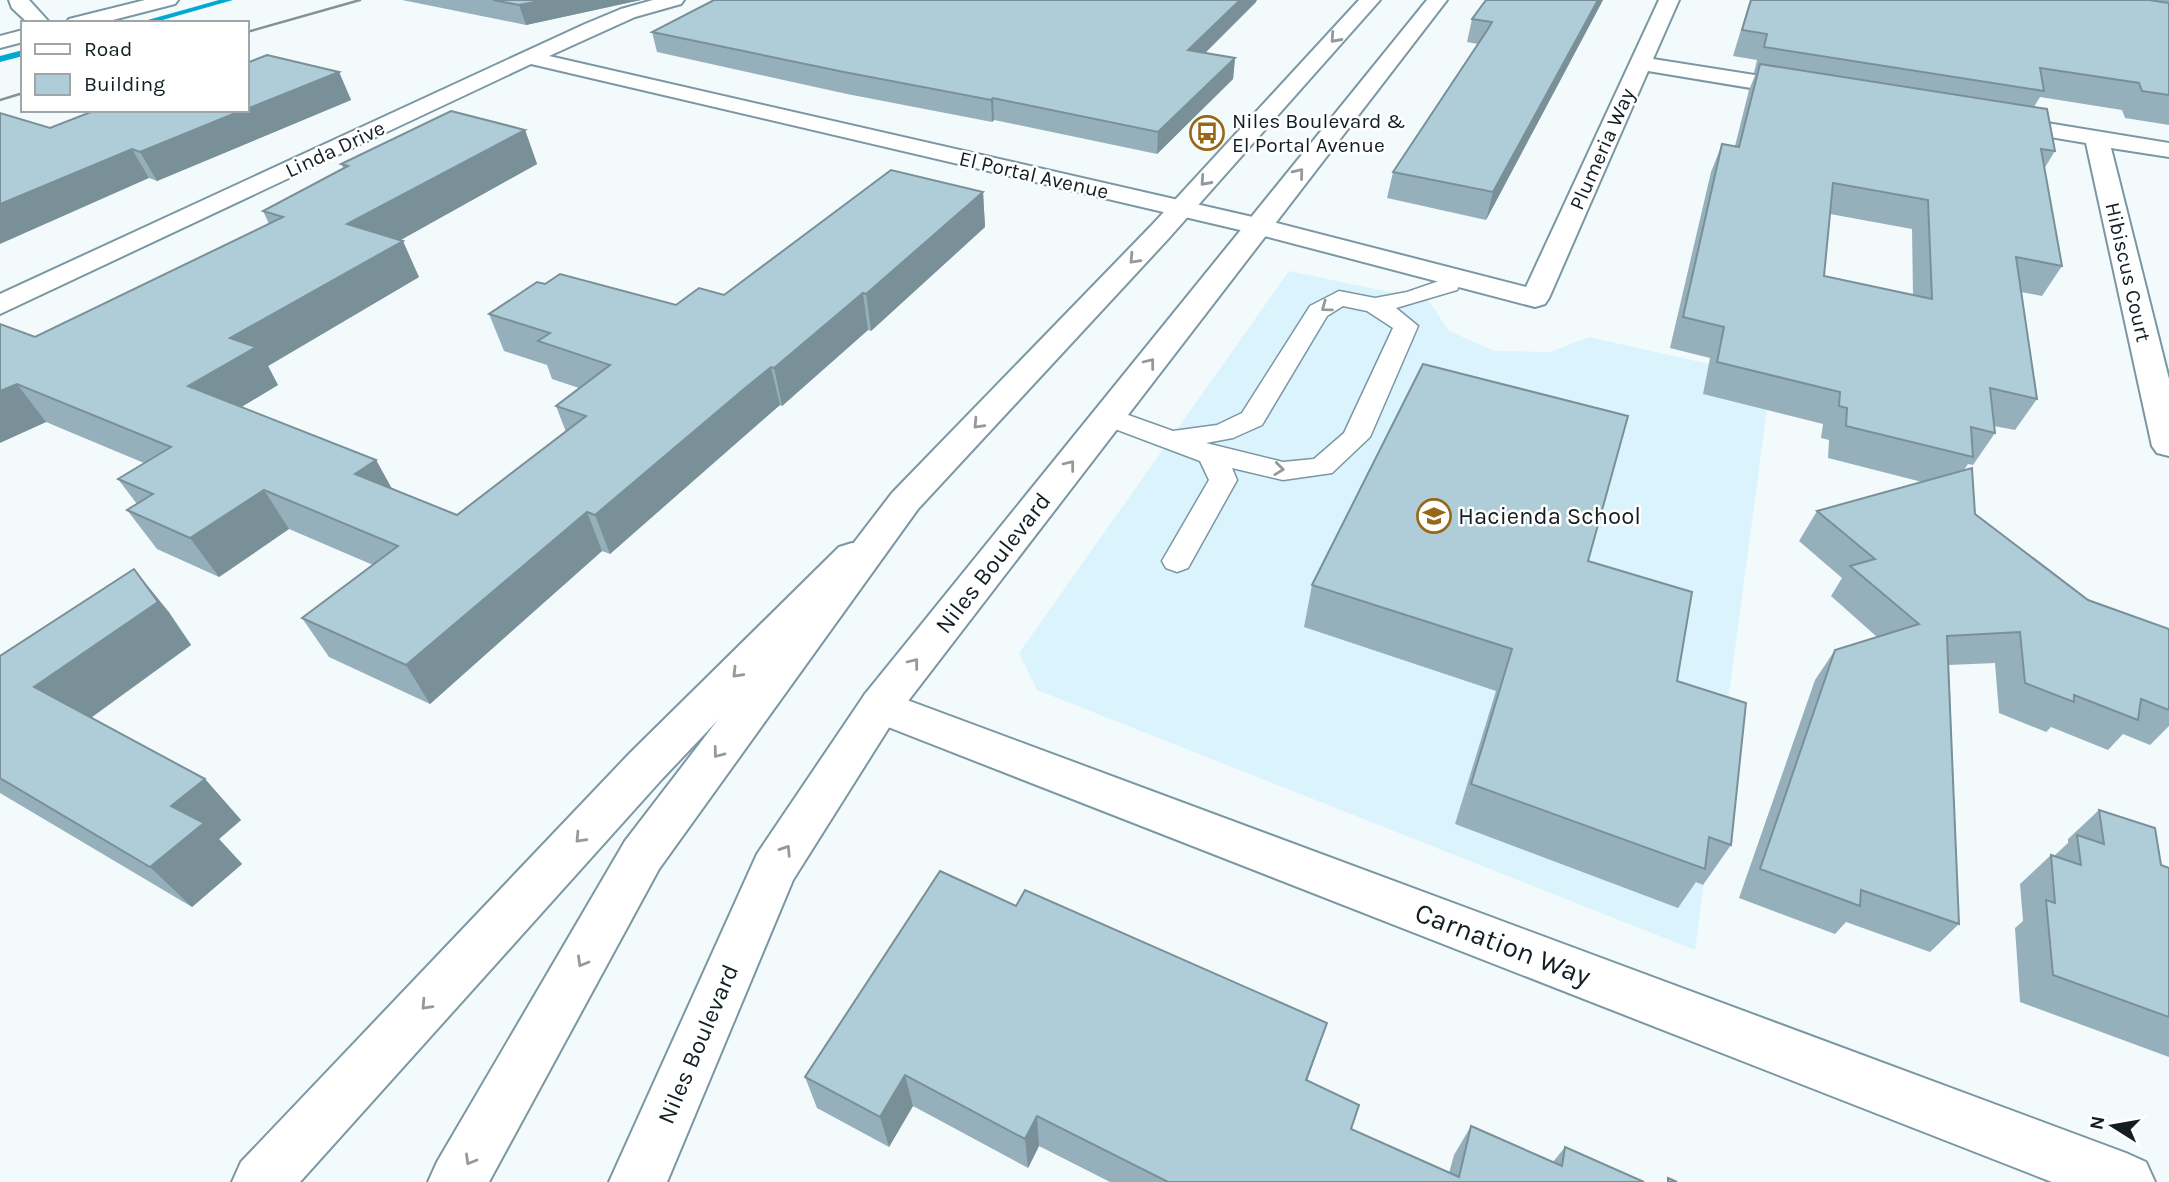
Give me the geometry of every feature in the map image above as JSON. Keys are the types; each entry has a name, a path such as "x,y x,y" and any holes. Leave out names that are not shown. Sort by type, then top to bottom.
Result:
{"street":[{"path":"19,0 19,4 38,21"},
{"path":"84,21 168,0"},
{"name":"Linda Drive","path":"0,305 628,13 674,0"},
{"path":"261,1182 646,766 905,502 1180,209 1370,0"},
{"name":"Niles Boulevard","path":"638,1182 774,869 880,706 1437,0"},
{"name":"Plumeria Way","path":"1535,298 1669,0"},
{"path":"0,42 21,37"},
{"name":"El Portal Avenue","path":"531,58 1257,226 1535,298"},
{"path":"1641,63 1829,94"},
{"path":"1976,119 2169,150"},
{"name":"Hibiscus Court","path":"2097,139 2169,446"},
{"path":"457,1182 642,855 905,502"},
{"name":"Carnation Way","path":"880,706 2126,1182"}],"lane":[{"path":"1170,440 1223,432 1252,419 1318,311 1339,298 1375,305 1412,298 1449,285 1452,277"},
{"path":"1108,417 1212,455 1283,471 1322,467 1356,438 1406,326 1375,305"},
{"path":"1177,561 1223,480 1212,455"}],"shaded area":[{"name":"Hacienda School","path":"1289,271 1428,300 1449,331 1495,351 1550,352 1589,337 1771,378 1695,950 1037,690 1019,653"}],"building":[{"path":"493,0 544,0 519,5"},
{"path":"714,0 1240,0 1188,50 1235,58 1158,132 652,32"},
{"path":"1486,0 1598,0 1493,192 1393,172 1492,22 1472,19"},
{"path":"1751,0 2149,0 2169,3 2169,95 2142,91 2139,83 2040,68 2044,91 1764,47 1767,34 1742,30"},
{"path":"267,55 339,72 248,109 248,63"},
{"path":"1760,64 2047,109 2055,151 2041,149 2062,266 2016,257 2037,399 1990,388 1995,433 1971,427 1973,457 1846,426 1847,408 1839,406 1840,392 1717,362 1724,327 1683,317 1722,144 1739,147","holes":["1833,183 1928,200 1932,299 1824,276"]},
{"path":"451,111 525,130 347,224 403,241 230,338 256,347 188,386 376,460 355,474 457,515 586,416 556,406 610,365 538,341 550,333 489,314 537,282 545,284 560,274 676,305 699,288 724,295 891,170 983,192 866,294 863,293 774,368 771,367 744,389 595,515 587,512 406,665 302,618 398,546 264,490 190,538 127,510 153,494 118,479 171,447 17,384 0,391 0,324 35,337 283,217 263,211 348,166 341,164"},
{"path":"91,112 238,112 140,152 132,149 0,204 0,113 50,128"},
{"path":"1423,364 1628,416 1588,561 1692,592 1677,681 1746,703 1731,845 1709,837 1705,869 1471,784 1512,649 1312,585"},
{"path":"1972,468 1975,514 2088,600 2169,629 2169,710 2141,699 2138,720 2074,695 2074,702 2025,683 2020,632 1947,636 1959,924 1861,890 1860,906 1760,869 1835,650 1919,624 1850,566 1875,559 1817,511"},
{"path":"134,569 158,602 34,687 205,779 171,806 204,823 150,867 0,778 0,656"},
{"path":"2099,810 2155,828 2161,865 2169,868 2169,1017 2053,975 2046,900 2055,903 2051,855 2081,865 2077,835 2104,844"},
{"path":"940,871 1016,906 1025,890 1327,1023 1306,1080 1359,1105 1351,1129 1459,1177 1471,1126 1562,1166 1565,1147 1644,1182 1168,1182 1037,1116 1025,1139 905,1075 880,1117 805,1077"}],"waterway":[{"path":"149,21 229,0"},
{"path":"0,59 21,54"}],"railway":[{"path":"248,32 360,0"},
{"path":"0,100 21,94"}],"place":[{"name":"Niles Boulevard & El Portal Avenue","path":"1207,133"},
{"name":"Hacienda School","path":"1434,516"}]}
